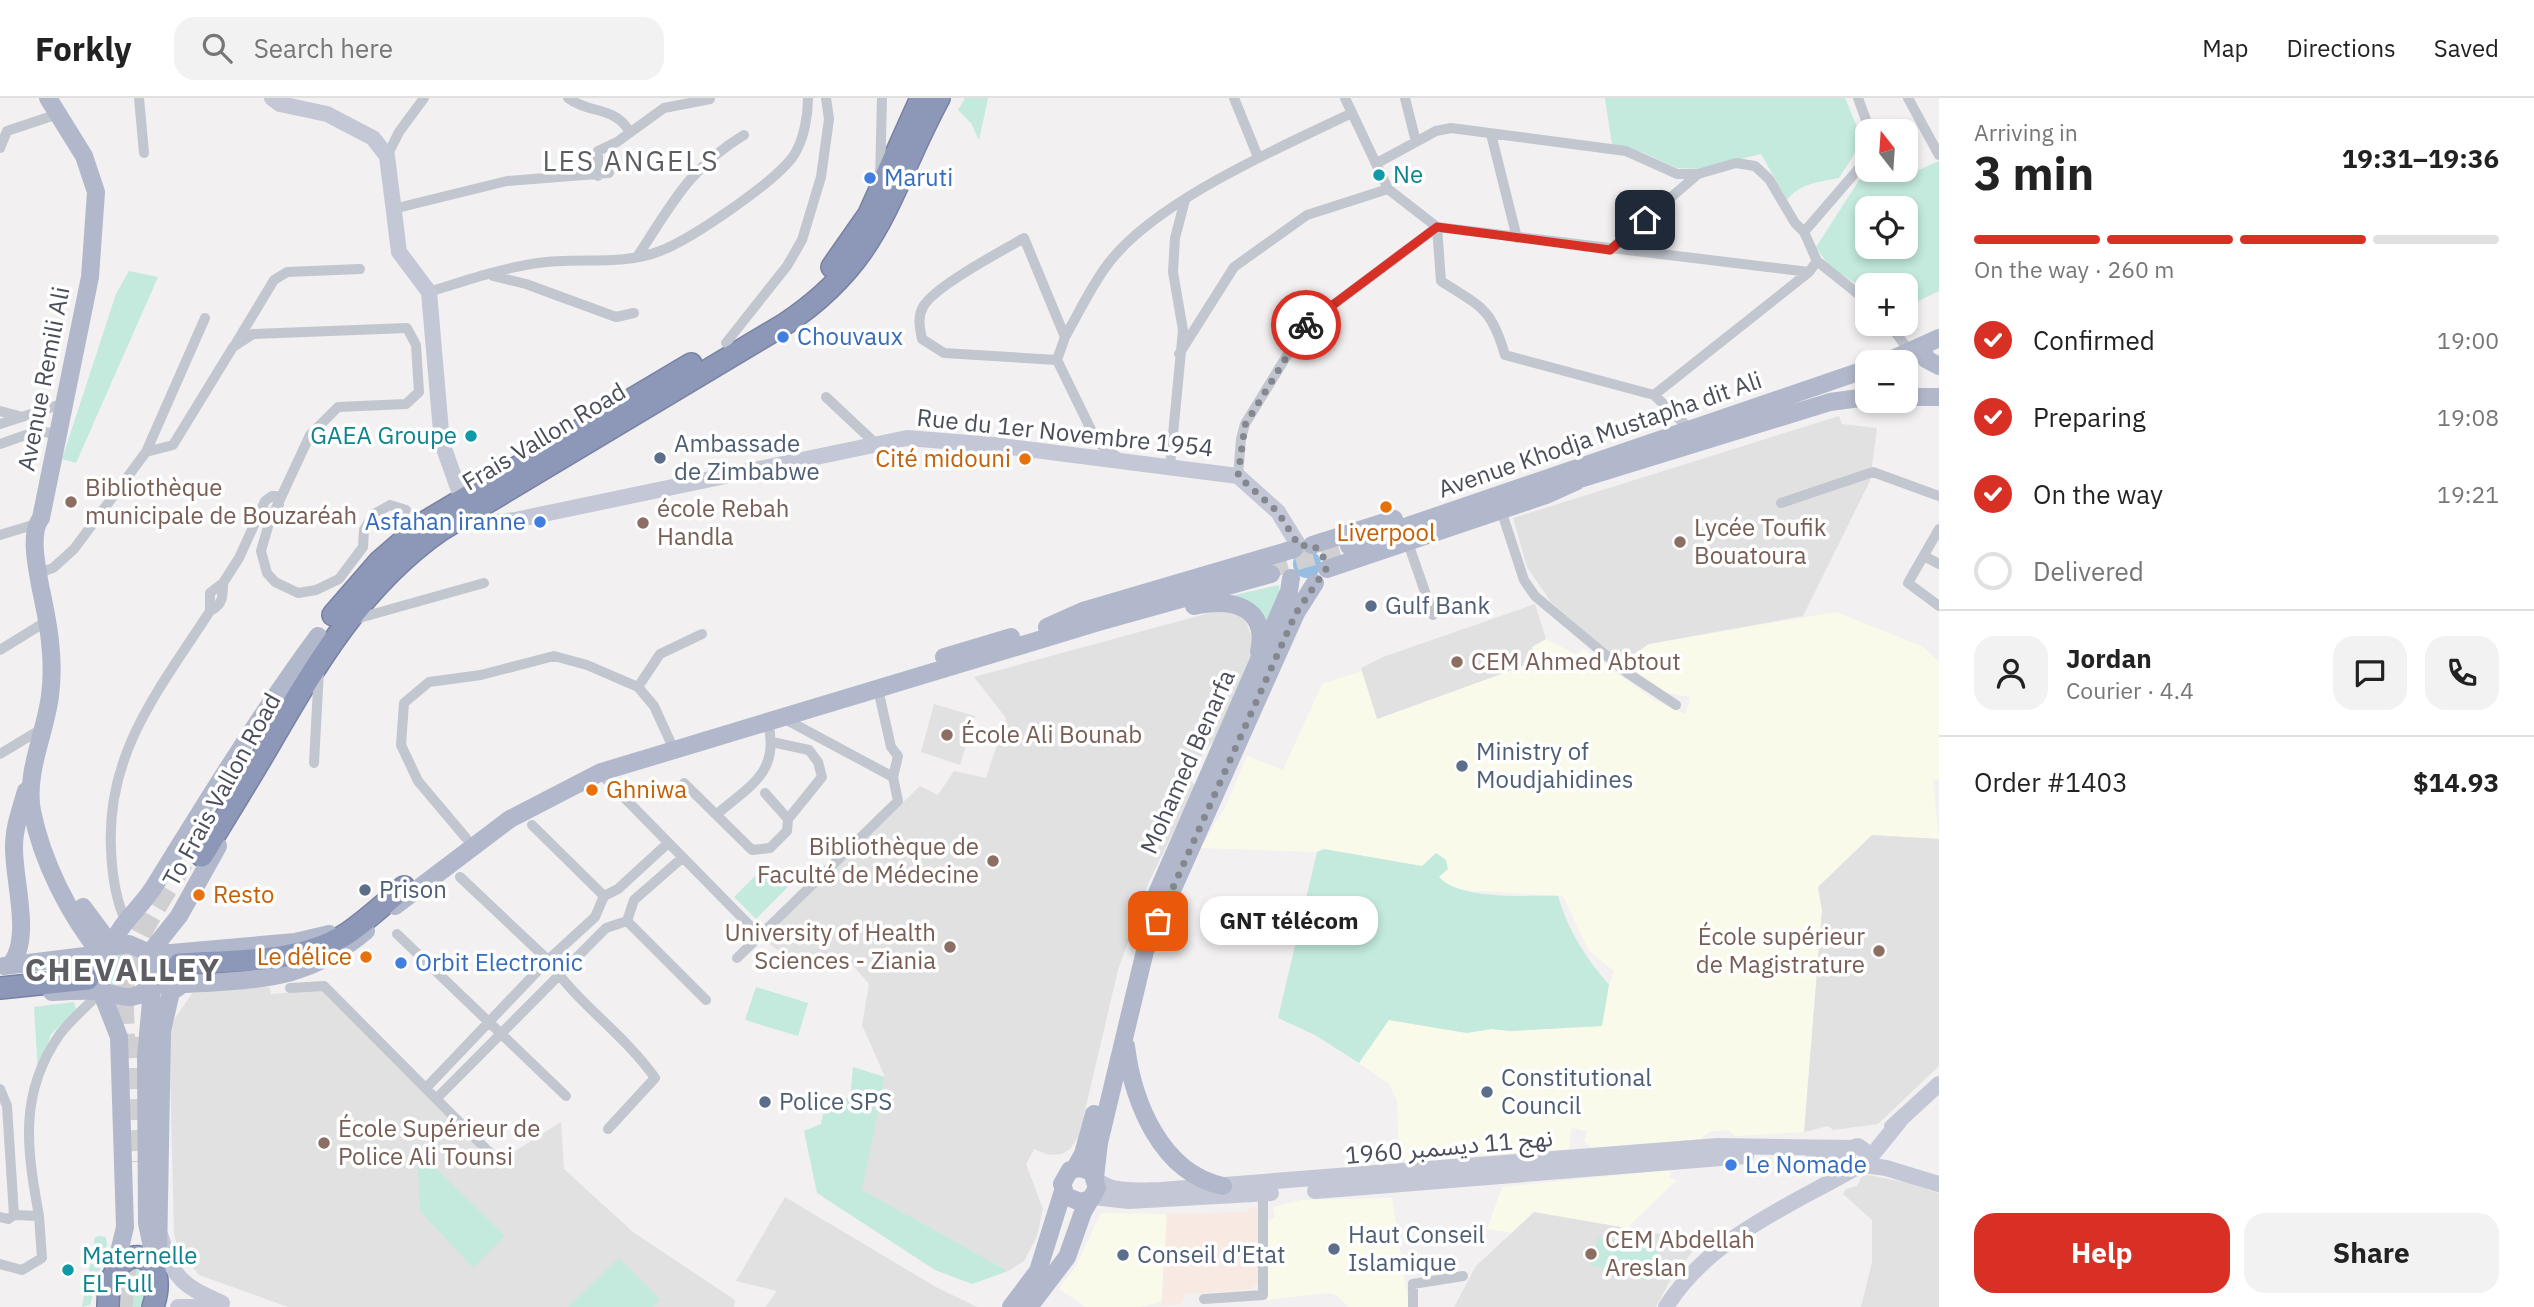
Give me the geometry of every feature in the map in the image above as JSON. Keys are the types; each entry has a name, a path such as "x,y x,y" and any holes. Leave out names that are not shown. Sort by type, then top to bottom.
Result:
{"highway":[{"name":"Frais Vallon Road","path":"324,640 346,622 408,555 465,506 789,304 836,263 858,232 881,190 921,98"},
{"name":"Frais Vallon Road","path":"196,853 352,591 392,549 425,522 465,506 785,324 816,302 851,267 875,234 939,98"},
{"path":"181,974 322,946 349,932 404,887"},
{"path":"181,974 266,968 303,961 344,944 382,916"},
{"path":"3,969 98,979"},
{"path":"0,988 98,979"},
{"path":"108,1307 115,1269 124,1259 138,1256 156,1269 158,1287 153,1307"}],"main road":[{"name":"Avenue Remili Ali","path":"48,98 84,156 96,192 90,277 41,518 36,524 38,573 47,621 52,678 45,727 33,772 32,808 55,880 98,979"},
{"path":"272,98 280,104 327,114 373,138 387,156 399,252 429,292 442,443 465,506"},
{"path":"1924,346 1926,359 1939,366"},
{"name":"Avenue Khodja Mustapha dit Ali","path":"1855,373 1350,549 1830,402 1855,399"},
{"path":"1918,397 1939,397"},
{"name":"Rue du 1er Novembre 1954","path":"465,506 488,523 515,520 875,443 920,439 1238,476 1278,512 1302,547"},
{"path":"1048,633 1083,611 1302,547 1509,482 1542,474 1555,476"},
{"path":"1156,615 1254,584 1291,578 1302,584 1315,583 1326,569 1546,495 1581,479"},
{"path":"1302,547 1325,557 1326,569"},
{"path":"1291,578 1287,563 1302,547"},
{"path":"0,995 98,979 133,945 148,955 318,938 348,925 404,887 500,812 548,785 595,765 670,741 1270,572"},
{"name":"Mohamed Benarfa","path":"1075,1168 1087,1143 1137,941 1254,675 1289,591 1291,578"},
{"name":"Mohamed Benarfa","path":"1029,1307 1051,1280 1071,1248 1094,1188 1099,1143 1149,940 1296,613 1315,583"},
{"path":"98,979 129,997 143,992 152,984 181,974 265,978 304,970 344,949 382,916 510,819 600,773 878,689 1048,633 1219,602 1244,608 1259,629 1260,644 1254,675"},
{"path":"98,979 126,922 152,890 202,807 324,640"},
{"name":"To Frais Vallon Road","path":"148,955 174,923 282,742 320,664 324,640"},
{"path":"3,969 16,957 21,941 14,839 33,772"},
{"path":"43,846 95,925 98,979 119,1037 125,1222 115,1269"},
{"path":"95,925 109,930 126,922"},
{"path":"174,923 180,941 201,950"},
{"path":"148,955 152,984 146,1056 147,1223 156,1269 186,1291 227,1306"},
{"path":"156,1269 161,1236 162,1031 171,992 181,974"},
{"path":"1125,1030 1133,1084 1153,1130 1170,1154 1190,1172 1205,1181 1223,1186"},
{"path":"1666,1307 1680,1284 1711,1254 1768,1215 1824,1185 1899,1122 1939,1084"},
{"name":"نهج 11 ديسمبر 1960","path":"1094,1188 1102,1185 1127,1189 1223,1186 1718,1146 1859,1157 1939,1174"},
{"name":"نهج 11 ديسمبر 1960","path":"1094,1188 1129,1201 1263,1194 1740,1156 1859,1157 1939,1184"},
{"path":"1049,1241 1063,1191 1063,1179 1075,1168 1087,1169 1094,1188 1075,1202 1063,1191"},
{"path":"1011,1307 1034,1278 1056,1227 1065,1223 1072,1230 1071,1248"},
{"path":"161,1236 179,1280 190,1289 227,1306"},
{"path":"178,1307 197,1304 227,1306"}],"street":[{"path":"139,98 145,153"},
{"path":"387,156 399,132 424,98"},
{"path":"568,98 580,107 610,112 621,118 628,131"},
{"path":"429,292 537,263 638,257 660,251 696,232 781,168 794,155 802,138 808,98"},
{"path":"726,343 787,266 802,240 821,177 829,119 825,98"},
{"path":"881,190 879,127 882,98"},
{"path":"1234,98 1258,157"},
{"path":"1345,98 1388,189 1437,227 1809,272"},
{"path":"1405,98 1416,142"},
{"path":"1858,98 1866,119"},
{"path":"1908,98 1939,155"},
{"path":"393,209 507,181 603,175 598,151 664,108 710,99"},
{"path":"1147,464 1119,458 1097,442 1057,360 1065,337 1106,267 1132,239 1185,200 1258,157 1352,113"},
{"path":"0,148 7,131 58,114"},
{"path":"1377,163 1436,131 1451,128 1626,151 1677,174 1698,174 1736,163 1755,166 1769,180 1804,232 1817,261 1855,292"},
{"path":"1492,134 1517,238"},
{"path":"638,257 689,178 721,149 744,135"},
{"path":"1804,232 1855,173"},
{"path":"1610,250 1698,174"},
{"path":"1179,354 1234,267 1307,215 1388,189"},
{"path":"1170,466 1183,330 1173,272 1175,238 1185,200"},
{"path":"1437,227 1441,281 1485,309 1499,333 1505,355 1654,395 1690,429"},
{"path":"1238,476 1245,425 1304,326 1437,227"},
{"path":"1057,360 944,352 922,339 918,319 923,304 946,286 1024,238 1065,337"},
{"path":"1654,395 1809,272 1817,261"},
{"path":"146,452 173,445 182,435 274,281 287,272 360,269"},
{"path":"489,275 526,284 616,317 634,313"},
{"path":"38,573 53,568 75,549 146,452 205,318"},
{"path":"233,347 253,334 271,331 407,328 416,345 419,392 406,404 338,407 310,435 263,541 261,561 275,583 298,593 316,590 339,579 363,547 363,530 374,514 390,505 405,510"},
{"path":"1908,336 1924,346"},
{"path":"826,397 875,443"},
{"path":"0,424 65,403"},
{"path":"0,411 19,416"},
{"path":"0,444 27,433 58,434"},
{"path":"1782,503 1873,472 1939,496"},
{"path":"126,922 118,902 110,842 112,805 121,761 130,738 155,695 210,611 210,593 223,583 239,558 265,501 276,496 279,505"},
{"path":"1502,510 1524,580 1535,596 1626,672 1676,705"},
{"path":"0,535 36,524"},
{"path":"1939,529 1908,583 1939,606"},
{"path":"1407,540 1433,615"},
{"path":"1924,556 1939,564"},
{"path":"346,622 484,583"},
{"path":"0,650 47,621"},
{"path":"638,687 660,654 702,634"},
{"path":"466,838 418,781 401,745 404,703 429,682 481,675 554,656 587,665 638,687 654,706 670,741"},
{"path":"314,763 320,664"},
{"path":"737,957 898,801 893,777 898,756 891,747 878,689"},
{"path":"717,814 766,769 775,720 893,777"},
{"path":"0,754 45,727"},
{"path":"684,783 752,850 770,848 787,831 788,819 822,777 818,762 809,750 772,742"},
{"path":"600,773 760,936"},
{"path":"765,793 788,819"},
{"path":"532,824 604,896"},
{"path":"426,1088 548,960 595,917 604,896 618,889 667,844"},
{"path":"627,921 634,900 682,858"},
{"path":"460,877 548,960 559,975 635,1050 655,1077 608,1129"},
{"path":"595,917 606,928"},
{"path":"437,1098 606,928 627,921"},
{"path":"627,921 706,1000"},
{"path":"397,934 566,1096"},
{"path":"0,1264 22,1270 42,1258 40,1216 27,1150 33,1097 44,1063 98,979"},
{"path":"290,988 324,986 495,1158"},
{"path":"0,1089 7,1106 14,1215"},
{"path":"1204,1299 1263,1295 1263,1194"},
{"path":"0,1217 8,1219 14,1215 40,1216"},
{"path":"1413,1307 1413,1284 1463,1276"}],"shaded area":[{"name":"Lycée Toufik Bouatoura","path":"1839,416 1842,424 1877,428 1870,481 1803,616 1649,644 1621,663 1551,602 1527,567 1513,518"},
{"name":"CEM Ahmed Abtout","path":"1535,604 1546,639 1532,647 1537,661 1377,719 1361,668 1383,657"},
{"name":"University of Health Sciences - Ziania","path":"1220,610 1237,613 1246,621 1252,638 1253,654 1215,739 1185,776 1196,786 1148,884 1118,970 1079,1136 1070,1149 1062,1154 1049,1155 1034,1149 1026,1164 1043,1209 1037,1236 1024,1261 1008,1271 861,1190 885,1077 862,1025 869,984 845,956 802,969 762,938 920,786 938,795 954,771 986,778 1006,718 974,677"},
{"path":"1836,612 1922,646 1939,662 1939,779 1933,781 1939,839 1872,835 1818,887 1822,910 1804,1132 1735,1136 1728,1130 1709,1132 1700,1139 1591,1148 1584,1141 1587,1131 1571,1128 1569,1149 1399,1160 1397,1101 1389,1084 1359,1063 1388,1020 1467,1033 1491,1029 1510,1031 1601,1026 1606,994 1614,971 1589,951 1563,896 1461,890 1448,886 1422,866 1324,849 1317,852 1200,848 1227,804 1247,756 1283,770 1322,684 1362,671 1378,719 1536,661 1532,647 1546,639 1577,655 1583,648 1654,700 1686,714 1690,697 1662,692 1621,663 1649,644"},
{"name":"École Ali Bounab","path":"934,704 975,716 960,765 921,752"},
{"name":"École supérieur de Magistrature","path":"1872,835 1939,839 1939,1066 1878,1124 1833,1130 1828,1126 1804,1132 1822,910 1818,887"},
{"name":"École Supérieur de Police Ali Tounsi","path":"270,987 271,994 323,990 496,1163 561,1122 564,1169 633,1232 735,1300 734,1307 288,1307 199,1275 178,1249 174,1234 169,1027 193,992"},
{"path":"1671,1170 1669,1178 1677,1180 1627,1228 1535,1213 1513,1233 1487,1229 1502,1187"},
{"path":"1863,1174 1909,1183 1939,1193 1939,1307 1861,1307 1872,1262 1872,1220 1843,1194 1846,1189 1857,1186"},
{"path":"785,1197 936,1287 977,1307 765,1307 777,1291 736,1281"},
{"name":"Haut Conseil Islamique","path":"1392,1198 1409,1307 1348,1307 1337,1295 1328,1293 1266,1300 1267,1221 1275,1217 1273,1207 1301,1200"},
{"path":"1255,1206 1261,1218 1261,1281 1251,1289 1186,1294 1181,1304 1162,1306 1167,1214 1245,1212"},
{"name":"CEM Abdellah Areslan","path":"1534,1212 1701,1241 1671,1279 1656,1307 1454,1307 1476,1266"},
{"name":"Conseil d'Etat","path":"1101,1213 1167,1214 1161,1302 1139,1307 1086,1307 1059,1289 1076,1266"}],"green space":[{"path":"965,98 988,98 979,140 971,123 958,110"},
{"path":"1605,98 1845,98 1855,123 1855,152 1839,178 1804,187 1787,200 1761,154 1700,169 1676,168 1642,152 1612,145"},
{"path":"1939,161 1939,291 1918,301 1918,273 1855,273 1855,283 1829,266 1816,247 1858,182 1918,182 1918,170"},
{"path":"129,271 158,277 76,463 62,459 116,294"},
{"path":"1279,585 1280,595 1266,627 1230,596"},
{"path":"1324,849 1422,866 1436,853 1446,860 1448,869 1439,877 1449,885 1463,890 1495,895 1558,896 1579,944 1609,985 1602,1026 1510,1031 1491,1029 1467,1033 1389,1020 1359,1063 1315,1035 1278,1018 1317,852"},
{"path":"769,862 791,884 756,919 734,897"},
{"path":"124,953 137,958 142,971 137,984 124,989 111,984 106,971 111,958"},
{"path":"756,987 808,1003 798,1036 745,1020"},
{"path":"74,1002 76,1010 51,1034 38,1073 34,1007"},
{"path":"853,1067 885,1077 862,1190 1008,1271 972,1284 935,1270 817,1193 804,1131 821,1124 827,1095 850,1099"},
{"path":"417,1150 505,1236 473,1268 420,1211"},
{"path":"95,1237 106,1237 107,1245 90,1305 82,1307"},
{"path":"1598,1237 1659,1251 1648,1281 1591,1265"},
{"path":"619,1258 660,1299 653,1307 568,1307"},
{"path":"140,1266 147,1277 141,1307 120,1307 122,1278 131,1267"}],"water":[{"path":"1307,550 1317,554 1321,564 1317,574 1307,578 1297,574 1293,564 1297,554"}],"tunnel":[{"path":"1270,569 1349,546"},
{"path":"125,1055 124,994 130,960 144,928 190,850"},
{"path":"87,969 179,964"},
{"path":"135,1037 138,1162"},
{"path":"122,1307 128,1248"}],"way so far":[{"path":"1158,921 1296,613 1315,583 1325,574 1327,563 1322,552 1312,545 1299,546 1278,512 1238,476 1245,425 1306,325"}],"place":[{"name":"Ne","path":"1379,175"},
{"name":"Maruti","path":"870,178"},
{"name":"Chouvaux","path":"783,337"},
{"name":"GAEA Groupe","path":"471,436"},
{"name":"Ambassade de Zimbabwe","path":"660,458"},
{"name":"Cité midouni","path":"1025,459"},
{"name":"Bibliothèque municipale de Bouzaréah","path":"71,502"},
{"name":"Liverpool","path":"1386,507"},
{"name":"Asfahan iranne","path":"540,522"},
{"name":"école Rebah Handla","path":"643,523"},
{"name":"Lycée Toufik Bouatoura","path":"1680,542"},
{"name":"Gulf Bank","path":"1371,606"},
{"name":"CEM Ahmed Abtout","path":"1457,662"},
{"name":"École Ali Bounab","path":"947,735"},
{"name":"Ministry of Moudjahidines","path":"1462,766"},
{"name":"Ghniwa","path":"592,790"},
{"name":"Bibliothèque de Faculté de Médecine","path":"993,861"},
{"name":"Prison","path":"365,890"},
{"name":"Resto","path":"199,895"},
{"name":"GNT télécom","path":"1158,921"},
{"name":"University of Health Sciences - Ziania","path":"950,947"},
{"name":"École supérieur de Magistrature","path":"1879,951"},
{"name":"Le délice","path":"366,957"},
{"name":"Orbit Electronic","path":"401,963"},
{"name":"Constitutional Council","path":"1487,1092"},
{"name":"Police SPS","path":"765,1102"},
{"name":"École Supérieur de Police Ali Tounsi","path":"324,1143"},
{"name":"Le Nomade","path":"1731,1165"},
{"name":"Haut Conseil Islamique","path":"1334,1249"},
{"name":"CEM Abdellah Areslan","path":"1591,1254"},
{"name":"Conseil d'Etat","path":"1123,1255"},
{"name":"Maternelle EL Full","path":"68,1270"}],"district":[{"name":"LES ANGELS","path":"631,161"},
{"name":"CHEVALLEY","path":"123,970"}],"route":[{"path":"1306,325 1437,227 1610,250 1645,220"}]}
